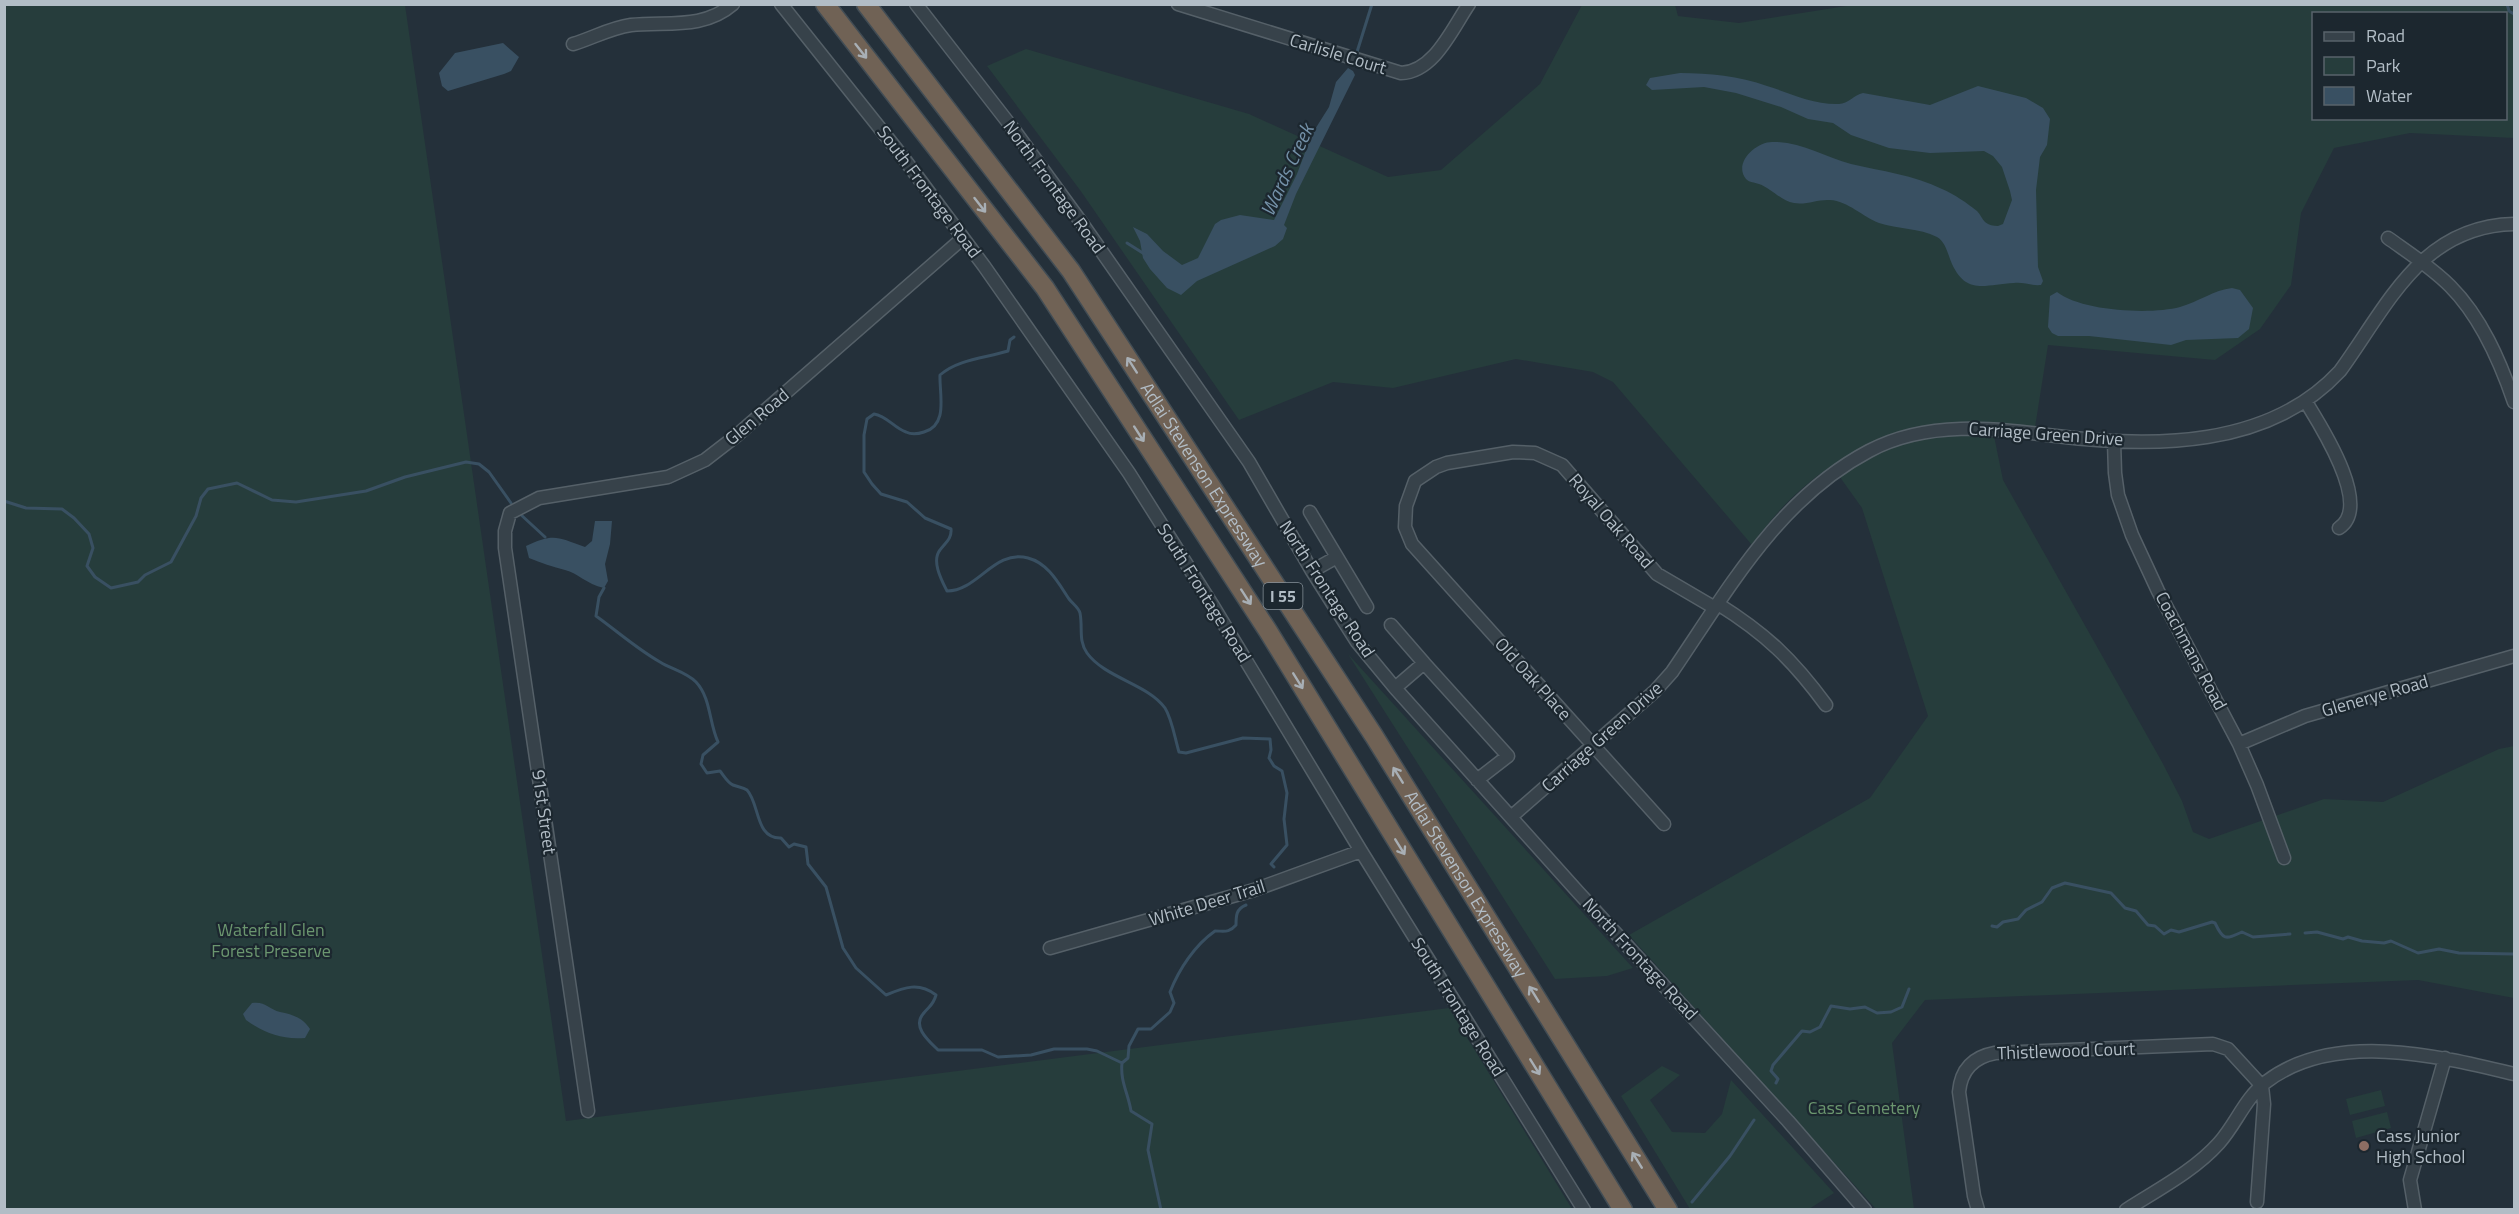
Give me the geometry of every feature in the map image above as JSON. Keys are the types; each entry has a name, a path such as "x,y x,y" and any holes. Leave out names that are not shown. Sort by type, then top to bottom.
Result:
{"highway":[{"name":"Adlai Stevenson Expressway","path":"825,4 1045,288 1268,631 1623,1209"},
{"name":"Adlai Stevenson Expressway","path":"866,4 1071,270 1374,736 1668,1209"}],"street":[{"path":"573,44 631,25 700,21 721,13 733,4"},
{"name":"South Frontage Road","path":"781,4 902,156 963,238 1129,473 1214,606 1361,851 1584,1209"},
{"name":"North Frontage Road","path":"916,4 1068,203 1249,462 1312,571 1357,642 1477,780 1788,1121 1865,1209"},
{"name":"Carlisle Court","path":"1180,5 1401,73 1415,71 1430,62 1469,4"},
{"name":"Carriage Green Drive","path":"1511,817 1656,691 1672,672 1769,534 1798,502 1869,450 1929,432 1973,428 2003,428 2114,441 2207,437 2252,427 2287,413 2306,402 2340,371 2404,280 2421,261 2456,236 2485,227 2514,224"},
{"name":"Glen Road","path":"510,513 539,498 657,480 681,472 705,460 736,436 963,238"},
{"path":"2388,238 2421,261 2450,286 2474,318 2499,359 2514,402"},
{"path":"2306,402 2330,441 2346,479 2349,514 2347,521 2339,528"},
{"name":"Coachmans Road","path":"2114,441 2118,495 2132,535 2167,608 2239,744 2258,785 2284,858"},
{"name":"Royal Oak Road","path":"1426,561 1412,544 1404,519 1415,481 1436,467 1447,463 1513,452 1534,453 1562,465 1657,574 1717,606 1768,638 1804,676 1826,705"},
{"path":"1310,512 1367,607"},
{"name":"91st Street","path":"510,513 505,531 505,548 588,1111"},
{"path":"1312,571 1337,557"},
{"name":"Old Oak Place","path":"1426,561 1664,824"},
{"path":"1391,625 1508,756 1477,780"},
{"name":"Glenerye Road","path":"2239,744 2305,716 2514,656"},
{"path":"1395,688 1424,663"},
{"name":"White Deer Trail","path":"1050,948 1254,890 1361,851"},
{"name":"Thistlewood Court","path":"1978,1209 1974,1196 1959,1092 1960,1079 1966,1069 1983,1055 2213,1044 2228,1049 2262,1086"},
{"path":"2126,1209 2204,1158 2219,1143 2246,1103 2262,1086 2282,1072 2323,1057 2400,1052 2445,1058 2514,1074"},
{"path":"2415,1209 2410,1180 2445,1058"},
{"path":"2256,1202 2264,1104 2262,1086"}],"green space":[{"name":"Waterfall Glen Forest Preserve","path":"5,4 405,5 566,1121 1449,1008 1572,1209 5,1210"},
{"name":"Cass Cemetery","path":"1859,4 2514,5 2514,138 2410,133 2334,148 2301,213 2291,285 2260,329 2215,360 2048,345 2033,440 1994,436 2003,480 2162,762 2182,801 2193,832 2209,839 2324,799 2383,802 2499,749 2514,746 2514,998 2418,980 1925,1000 1892,1043 1914,1209 1876,1209 1629,935 1870,798 1928,716 1862,508 1832,466 1788,502 1752,545 1613,382 1593,372 1516,359 1393,388 1333,382 1239,420 1080,190 987,66 1026,49 1249,114 1388,177 1441,170 1540,84 1582,5 1675,5 1678,16 1739,23"},
{"path":"1348,654 1633,968 1607,976 1555,979"},
{"path":"1662,1066 1680,1075 1650,1100 1672,1132 1705,1133 1722,1114 1731,1080 1834,1193 1809,1209 1690,1209 1621,1096"},
{"path":"2381,1090 2385,1106 2350,1115 2346,1099"},
{"path":"2387,1112 2391,1128 2356,1138 2352,1121"}],"water":[{"path":"503,43 519,57 511,71 448,91 442,86 439,73 455,53"},
{"path":"1348,68 1355,75 1296,194 1284,225 1287,228 1283,239 1275,246 1197,281 1181,295 1167,288 1143,258 1140,241 1133,227 1147,234 1163,251 1182,265 1198,258 1215,224 1221,220 1240,215 1274,220 1297,174 1312,134 1329,107 1336,82"},
{"path":"1680,73 1735,77 1811,101 1830,104 1842,104 1863,93 1930,105 1978,86 2026,98 2043,108 2050,119 2047,145 2040,157 2036,190 2038,267 2043,281 2041,285 2018,283 1978,286 1971,284 1964,281 1958,274 1945,245 1937,237 1879,223 1837,201 1789,202 1763,186 1746,179 1742,166 1748,154 1759,146 1772,142 1792,144 1851,164 1931,184 1965,202 1987,223 1998,226 2003,224 2012,200 2002,167 1993,156 1984,151 1930,153 1889,148 1851,135 1833,123 1808,119 1781,107 1736,93 1704,87 1652,90 1646,85 1650,78"},
{"path":"2232,288 2240,290 2253,308 2249,329 2238,338 2186,340 2171,345 2089,336 2058,336 2048,327 2050,296 2057,292 2082,303 2099,307 2152,311 2180,307"},
{"path":"595,521 612,521 605,564 608,581 604,588 570,571 529,558 526,546 543,539 556,538 585,547 592,541"},
{"path":"252,1003 264,1004 276,1011 297,1017 310,1029 305,1038 289,1038 260,1029 246,1020 243,1014"}],"waterway":[{"name":"Wards Creek","path":"1357,52 1372,4"},
{"name":"Wards Creek","path":"2507,4 2509,11 2514,14"},
{"name":"Wards Creek","path":"1127,243 1146,255"},
{"name":"Wards Creek","path":"1014,337 1010,340 1008,351 955,365 940,375 940,416 932,428 910,434 879,415 874,414 867,419 864,435 864,472 881,494 907,502 925,518 951,529 949,538 940,550 937,560 938,571 947,591 968,585 1005,559 1028,558 1047,569 1079,611 1082,639 1087,653 1104,669 1158,700 1170,718 1179,752 1186,753 1243,738 1270,739 1269,758 1274,766 1282,771 1287,793 1284,819 1287,845 1271,864 1274,867"},
{"path":"4,501 26,508 62,509 74,518 89,534 93,548 87,566 95,577 111,588 138,582 145,575 171,562 196,516 201,498 208,489 237,483 272,500 296,502 366,491 405,477 466,462 479,464 489,472 511,503"},
{"path":"519,513 545,537"},
{"path":"604,588 599,597 596,616 635,646 683,673 701,688 718,742 703,755 701,764 707,773 720,771 731,784 747,790 762,827 767,833 781,838 789,847 794,844 806,847 808,864 826,887 843,948 856,968 886,995 912,987 924,988 936,995 919,1024 923,1034 938,1050 982,1050 998,1057 1031,1055 1054,1049 1087,1049 1097,1051 1122,1063"},
{"path":"1992,926 1997,927 2003,922 2018,919 2026,910 2042,902 2052,888 2065,883 2111,893 2125,908 2136,911 2148,925 2155,926 2164,934 2171,930 2179,932 2212,922 2225,937 2242,932 2253,937 2290,934"},
{"name":"Wards Creek","path":"1122,1063 1128,1058 1129,1046 1138,1029 1151,1029 1170,1012 1174,1003 1170,992 1194,950 1215,931 1227,931 1233,928 1236,925 1238,911 1246,905"},
{"path":"2305,933 2317,932 2362,941 2384,943 2391,941 2418,953 2439,949 2459,953 2514,954"},
{"path":"1776,1083 1778,1079 1771,1071 1773,1065 1802,1031 1810,1032 1820,1027 1831,1006 1850,1009 1865,1007 1877,1013 1891,1012 1902,1007 1909,989"},
{"path":"1122,1063 1123,1081 1131,1111 1152,1124 1148,1150 1161,1210"},
{"path":"1692,1202 1730,1156 1754,1120"}],"place":[{"name":"Cass Junior High School","path":"2364,1146"}]}
